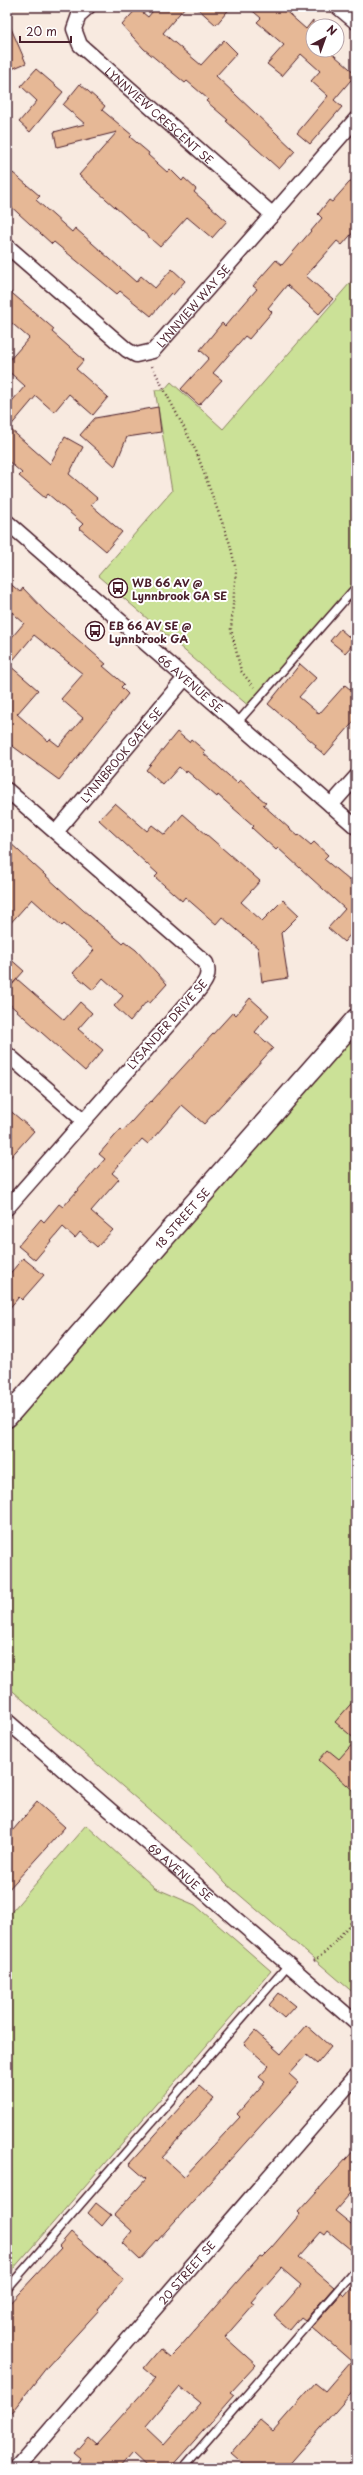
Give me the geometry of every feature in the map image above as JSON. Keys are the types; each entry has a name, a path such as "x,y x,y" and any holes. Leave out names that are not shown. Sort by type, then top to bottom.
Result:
{"street":[{"name":"LYNNVIEW CRESCENT SE","path":"88,7 79,14 74,29 80,45 273,214"},
{"path":"338,7 356,22"},
{"name":"LYNNVIEW WAY SE","path":"7,246 127,350 136,355 145,354 161,344 356,119"},
{"name":"66 AVENUE SE","path":"7,522 356,827"},
{"name":"LYNNBROOK GATE SE","path":"56,832 185,678"},
{"path":"331,805 356,777"},
{"name":"LYSANDER DRIVE SE","path":"7,790 206,963 209,972 206,980 198,990 82,1120 7,1208"},
{"name":"18 STREET SE","path":"7,1417 356,1019"},
{"path":"7,1054 82,1120"},
{"name":"69 AVENUE SE","path":"7,1721 356,2023"},
{"name":"20 STREET SE","path":"17,2468 356,2076"}],"lane":[{"path":"237,723 356,587"},
{"path":"7,2289 289,1964"},
{"path":"183,2468 356,2269"}],"path":[{"path":"145,354 164,386 196,451 230,544 236,570 231,629 236,657 241,671 260,698"},
{"path":"314,1961 328,1950 355,1919"}],"green space":[{"path":"356,276 356,588 251,708 98,576 172,491 155,390 164,390 171,382 223,429"},
{"path":"356,1019 356,1995 228,1885 192,1847 7,1686 7,1417"},
{"path":"86,1825 155,1888 195,1905 271,1971 7,2276 7,1917"}],"building":[{"path":"156,7 185,7 163,33 201,65 224,40 237,53 216,76 295,151 279,169 226,121 228,120 206,101 208,99 187,81 185,83 144,49 122,25 137,8 148,17"},
{"path":"196,7 231,7 216,25"},
{"path":"248,7 281,7 305,28 305,58 301,54 282,76 267,64 284,45 257,22 261,18"},
{"path":"7,19 26,63 7,71"},
{"path":"305,58 337,58 356,74 334,100 342,107 310,144 297,133 328,96 311,81 320,71"},
{"path":"36,69 63,92 30,132 19,122 37,101 21,86"},
{"path":"80,84 105,106 102,110 132,135 130,137 149,153 148,155 167,172 170,169 182,181 184,178 196,189 194,192 227,221 212,238 187,217 160,247 79,175 117,132 57,147 54,132 85,124 63,105"},
{"path":"13,173 40,196 36,200 72,232 75,228 136,282 141,276 155,288 172,269 185,281 173,295 171,293 151,316 120,291 117,294 54,242 52,244 7,203 7,181"},
{"path":"356,175 356,229 342,245 337,241 306,276 333,299 319,314 287,285 268,308 272,312 249,339 245,336 213,373 222,380 199,405 181,389 209,358 200,350 222,323 225,326 257,289 253,286 276,260 282,265 322,218 318,214 329,200 332,202"},
{"path":"7,289 54,329 52,332 84,360 76,369 108,397 93,415 69,394 54,412 36,396 9,428 50,464 65,437 83,447 69,474 97,498 91,505 122,532 106,551 79,528 83,524 48,494 45,498 19,476 22,473 7,460 7,407 25,386 7,370 7,363 29,338 7,319"},
{"path":"158,407 161,432 127,437 115,466 80,435 95,418"},
{"path":"7,581 20,592 23,588 46,612 106,664 103,666 124,684 121,687 128,694 59,780 7,742 7,643 24,623 7,608","holes":["34,635 83,674 61,699 83,718 59,746 50,739 48,741 17,714 38,690 9,665"]},
{"path":"340,629 355,642 345,653 330,641"},
{"path":"300,664 316,678 299,697 319,714 345,685 356,694 356,719 325,755 315,747 316,745 268,704"},
{"path":"177,732 189,742 191,739 205,751 203,753 237,783 240,780 266,803 263,805 298,836 299,835 311,845 314,842 328,855 324,859 356,886 356,928 344,942 328,928 345,909 278,848 276,850 252,828 254,826 187,771 186,773 179,767 163,785 146,770"},
{"path":"115,803 147,831 152,825 165,835 183,814 260,881 241,902 262,921 283,900 299,915 281,933 288,978 262,982 258,948 222,917 216,924 185,897 182,901 155,877 158,874 99,820"},
{"path":"7,840 83,910 122,943 124,941 136,950 167,984 150,1003 147,1001 130,1021 114,1006 123,996 103,978 93,990 73,973 94,950 64,924 62,926 32,899 7,927"},
{"path":"7,956 24,971 7,990"},
{"path":"17,979 64,1020 80,1002 92,1013 78,1029 103,1050 85,1071 7,1002 7,991"},
{"path":"250,998 269,1015 255,1032 273,1048 204,1124 182,1105 148,1144 142,1139 112,1173 119,1179 91,1211 113,1230 97,1247 80,1232 75,1238 63,1227 35,1260 18,1246 41,1219 44,1222 59,1204 63,1207 105,1159 99,1154 121,1129 123,1131 233,1012 236,1015"},
{"path":"7,1108 34,1131 7,1161"},
{"path":"23,1258 44,1275 22,1300 19,1297 7,1311 7,1277"},
{"path":"356,1698 356,1740 335,1722"},
{"path":"356,1740 356,1793 319,1760 328,1750 339,1759"},
{"path":"37,1802 65,1827 7,1891 7,1837"},
{"path":"279,1993 295,2006 284,2018 269,2005"},
{"path":"306,2025 331,2047 317,2064 306,2055 289,2074 299,2083 140,2260 122,2243 132,2231 114,2215 146,2179 129,2164 199,2086 214,2099 162,2157 184,2177 240,2117 237,2114 265,2082 259,2077 269,2066 244,2044 255,2031 281,2054"},
{"path":"356,2148 356,2187 335,2211 356,2228 356,2254 328,2231 325,2235 321,2232 299,2257 334,2287 305,2320 301,2317 290,2330 274,2316 301,2285 281,2268 251,2302 254,2304 225,2337 256,2365 231,2392 235,2395 170,2468 148,2468 132,2453 119,2468 74,2468 81,2459 74,2453 88,2437 96,2444 156,2378 144,2368 160,2349 170,2357 260,2256 262,2257 271,2248 300,2214 298,2212","holes":["180,2386 201,2403 164,2445 145,2427"]},
{"path":"96,2203 111,2215 102,2226 88,2213"},
{"path":"71,2232 124,2279 98,2309 99,2310 47,2367 7,2418 7,2306 61,2248 59,2246"},
{"path":"356,2283 356,2388 286,2468 247,2468 231,2454 260,2420 273,2431 315,2383 325,2391 351,2361 312,2327 342,2293 345,2296"}],"place":[{"name":"WB 66 AV @ Lynnbrook GA SE","path":"118,588"},
{"name":"EB 66 AV SE @ Lynnbrook GA","path":"95,631"}]}
